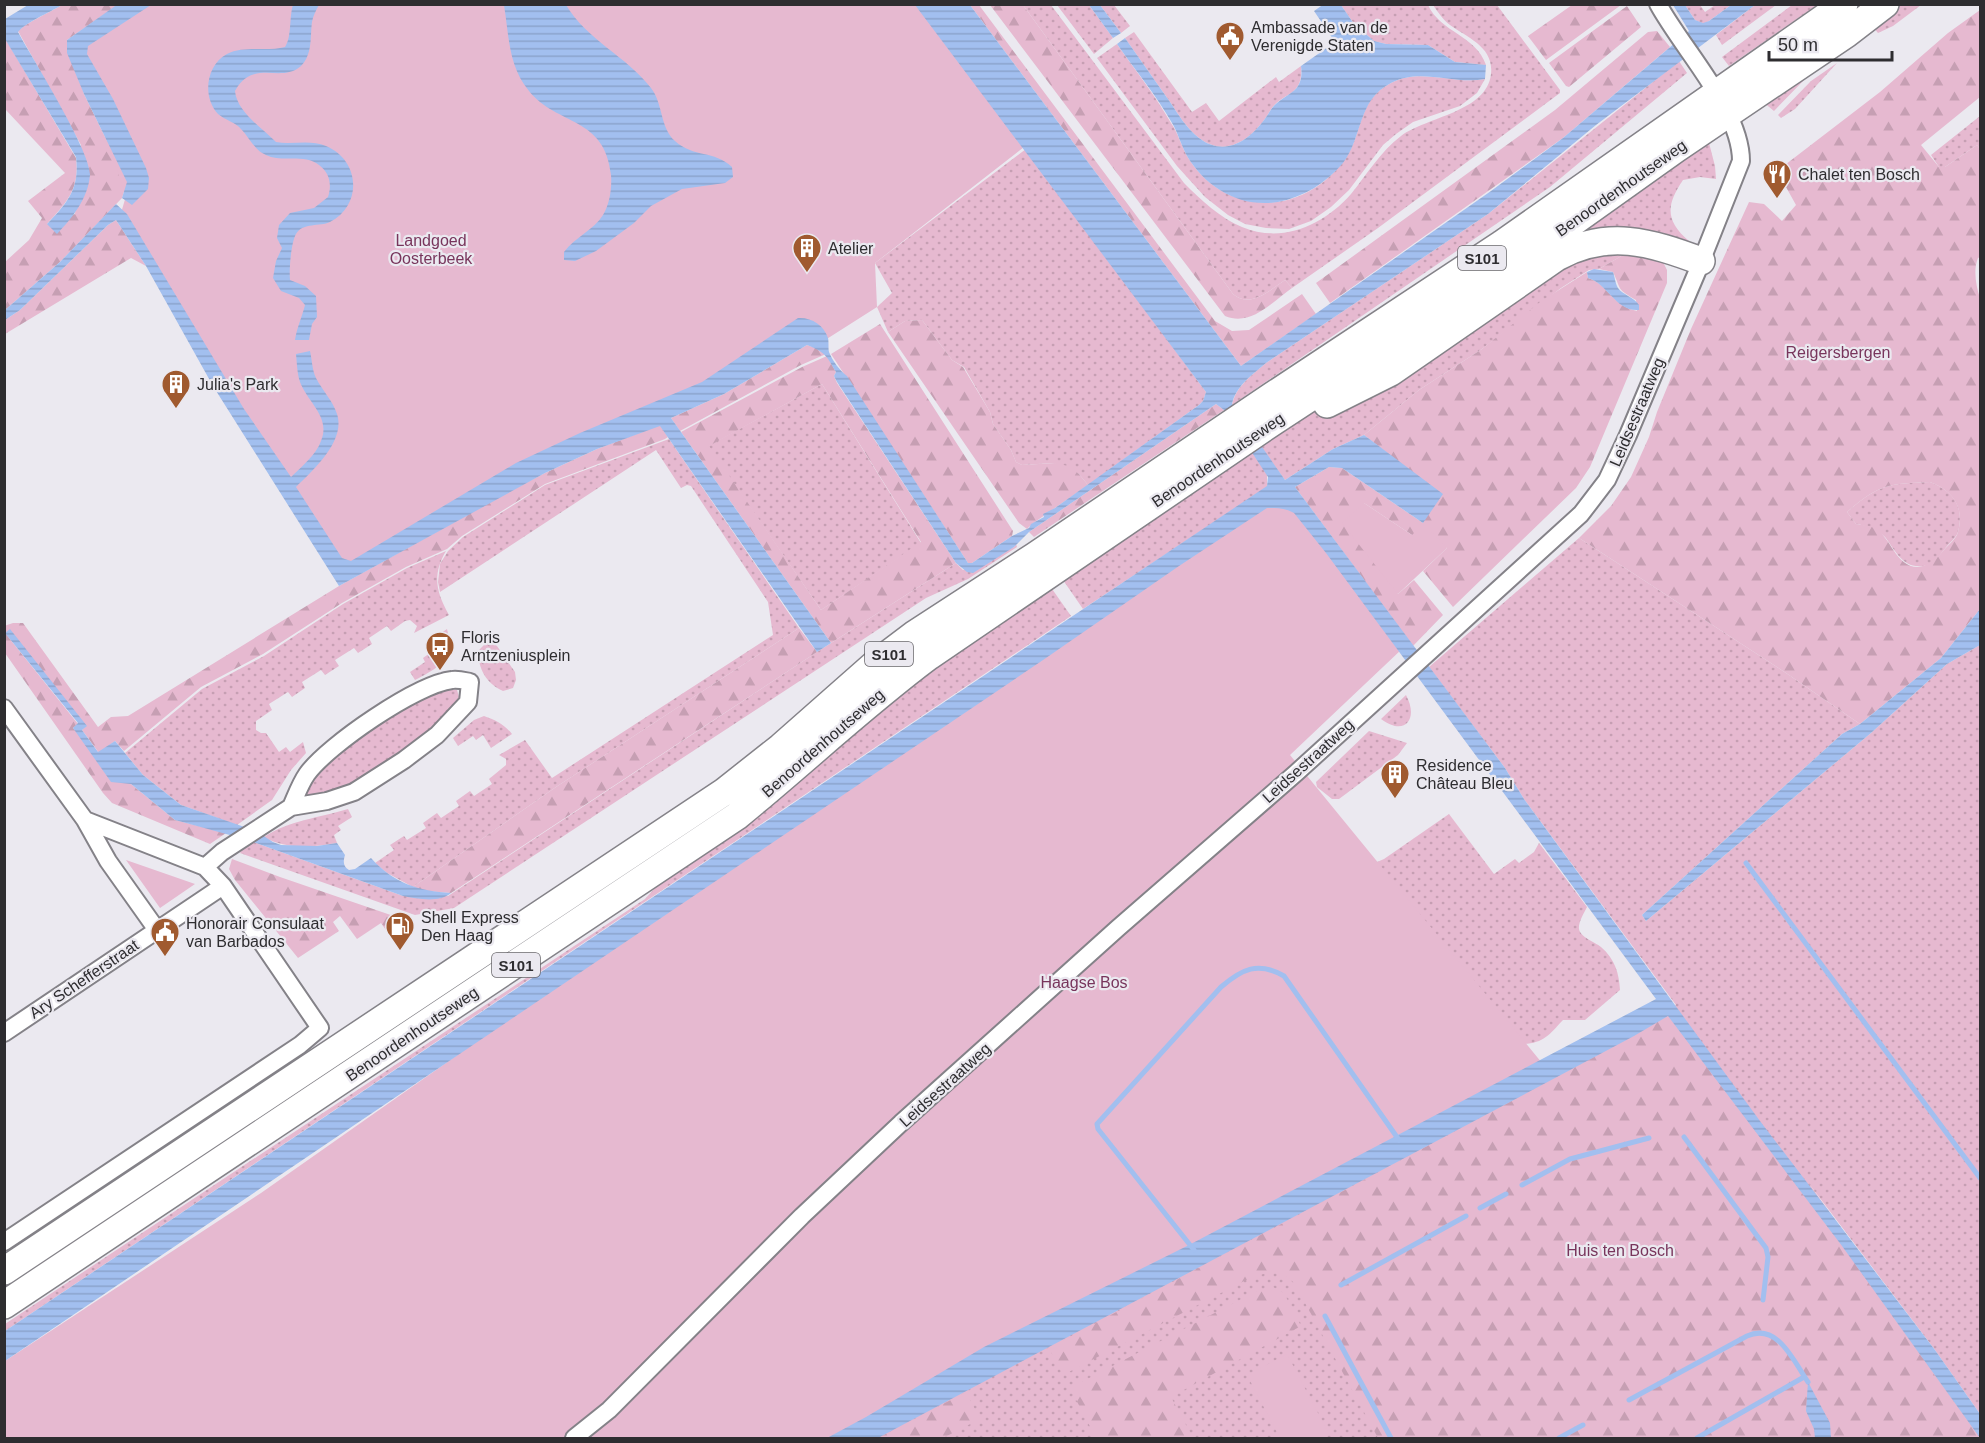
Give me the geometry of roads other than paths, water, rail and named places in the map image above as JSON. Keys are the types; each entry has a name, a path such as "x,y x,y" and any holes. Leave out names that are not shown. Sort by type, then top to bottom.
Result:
{"main road":[{"name":"S101","path":"1722,104 1844,4"},
{"name":"S101","path":"1722,104 1846,34 1884,4"},
{"name":"Benoordenhoutseweg","path":"4,1271 724,792 781,747 874,665 915,634 1035,556 1249,428 1517,262 1677,148 1722,104"},
{"path":"1249,428 1332,402 1391,372 1557,257 1575,247 1607,240 1646,243 1701,261"},
{"name":"Benoordenhoutseweg","path":"4,1305 737,816 889,686 928,656 1249,428"}],"street":[{"name":"Leidsestraatweg","path":"574,1438 609,1410 802,1216 901,1123 1581,514 1607,480 1701,261 1740,161 1741,148 1737,132 1722,104 1658,4"},
{"path":"206,867 222,852 291,807 327,801 354,792 404,760 437,735 468,702 470,682 454,680 441,682 374,718 322,757 307,774 291,807"},
{"path":"4,708 85,820 108,861 157,930"},
{"path":"4,1242 300,1045 320,1028 223,886 206,867 85,820"},
{"name":"Ary Schefferstraat","path":"4,1033 223,886"}],"water":[{"path":"118,4 151,5 88,46 87,54 113,99 149,178 148,189 132,205 122,198 127,182 84,94 67,53 67,40"},
{"path":"1324,4 1341,5 1354,24 1374,41 1386,44 1428,45 1455,62 1486,65 1485,79 1461,80 1425,76 1402,78 1380,90 1372,99 1343,163 1314,188 1288,200 1264,203 1238,199 1225,193 1204,178 1187,156 1166,113 1117,44 1125,38 1183,121 1199,138 1220,147 1230,146 1240,142 1257,129 1275,105 1300,83 1301,66 1335,42 1314,11"},
{"path":"28,5 62,5 32,21 18,32 60,104 81,146 90,175 83,200 74,215 57,234 47,224 71,195 76,178 76,157 5,39 5,19"},
{"path":"293,5 319,5 312,20 308,56 305,61 293,71 259,73 250,76 242,81 235,91 245,113 276,142 314,143 326,146 346,161 351,172 352,194 341,214 330,222 299,230 293,243 290,280 305,286 316,296 317,317 312,324 309,340 295,340 305,305 299,298 281,291 273,278 276,261 282,248 277,238 279,225 290,213 314,208 328,197 330,184 328,175 313,161 272,157 262,153 239,127 218,114 213,107 208,90 214,66 227,54 241,50 285,47 289,38"},
{"path":"504,5 566,5 585,28 630,66 651,88 670,136 689,150 725,162 732,167 733,177 725,183 682,189 651,206 634,223 596,251 575,261 564,260 564,252 595,225 605,211 611,185 607,156 600,142 590,132 540,102 522,81 513,61"},
{"path":"915,5 970,5 1241,366 1563,138 1689,31 1673,5 1685,5 1695,20 1703,23 1731,5 1755,5 1596,125 1488,214 1266,363 1241,386 1232,404 1285,480 1333,449 1364,435 1443,494 1423,523 1342,468 1329,467 1295,487 1505,768 1524,799 1760,1121 1935,1350 1980,1414 1980,1438 1842,1246 1668,1016 878,1438 827,1438 984,1347 1189,1245 1656,999 1326,553 1294,513 1274,508 1267,508 1179,566 5,1361 5,1331 1267,486 1268,477 1224,410 1216,404 1029,532 1014,547 973,573 967,572 956,563 837,382 834,376 836,372 827,358 818,350 807,345 724,394 671,418 831,643 817,652 660,426 597,449 545,473 339,586 213,386 146,266 116,220 108,225 20,310 5,320 5,310 60,262 116,204 127,214 244,409 291,477 316,451 323,432 321,417 304,390 298,375 296,354 310,351 315,375 335,409 339,424 337,434 326,454 296,487 342,558 351,561 516,463 580,433 702,382 798,318 808,319 823,329 828,338 829,352 834,362 847,376 968,563 972,563 1012,536 1029,528 1031,524 1044,517 1043,514 1055,508 1199,405 1206,392"},
{"path":"1089,5 1100,5 1121,33 1113,38"},
{"path":"1594,269 1613,272 1618,288 1637,302 1639,310 1624,307 1601,285 1588,278 1587,272"},
{"path":"1980,609 1980,645 1947,664 1871,733 1646,921 1642,915 1842,734 1860,724 1941,658"},
{"path":"10,629 87,726 82,730 98,752 115,741 143,775 181,805 256,831 281,845 317,846 337,843 345,855 344,864 349,870 355,869 371,858 388,874 407,884 417,888 451,893 434,899 403,896 248,840 175,820 131,784 111,782 73,728 78,723 5,633"},
{"path":"1808,1382 1830,1423 1831,1438 1815,1438 1814,1429 1806,1411"}],"waterway":[{"path":"1746,863 1980,1178"},
{"path":"1194,1250 1098,1129 1097,1124 1221,987 1243,972 1258,968 1275,971 1284,976 1399,1140"},
{"path":"1684,1137 1766,1248 1768,1257 1763,1300"},
{"path":"1522,1185 1570,1159 1649,1138"},
{"path":"1480,1208 1506,1194"},
{"path":"1341,1285 1466,1216"},
{"path":"1325,1316 1391,1438"},
{"path":"1629,1400 1747,1336 1758,1333 1768,1334 1784,1346 1808,1382"},
{"path":"1697,1438 1804,1377"},
{"path":"1559,1438 1583,1425"}],"place":[{"name":"Ambassade van de Verenigde Staten","path":"1230,62"},
{"name":"Chalet ten Bosch","path":"1777,200"},
{"name":"Atelier","path":"807,274"},
{"name":"Julia's Park","path":"176,410"},
{"name":"Floris Arntzeniusplein","path":"440,672"},
{"name":"Residence Château Bleu","path":"1395,800"},
{"name":"Shell Express Den Haag","path":"400,952"},
{"name":"Honorair Consulaat van Barbados","path":"165,958"}],"park label":[{"name":"Landgoed Oosterbeek","path":"431,249"},
{"name":"Reigersbergen","path":"1838,352"},
{"name":"Haagse Bos","path":"1084,982"},
{"name":"Huis ten Bosch","path":"1620,1250"}]}
